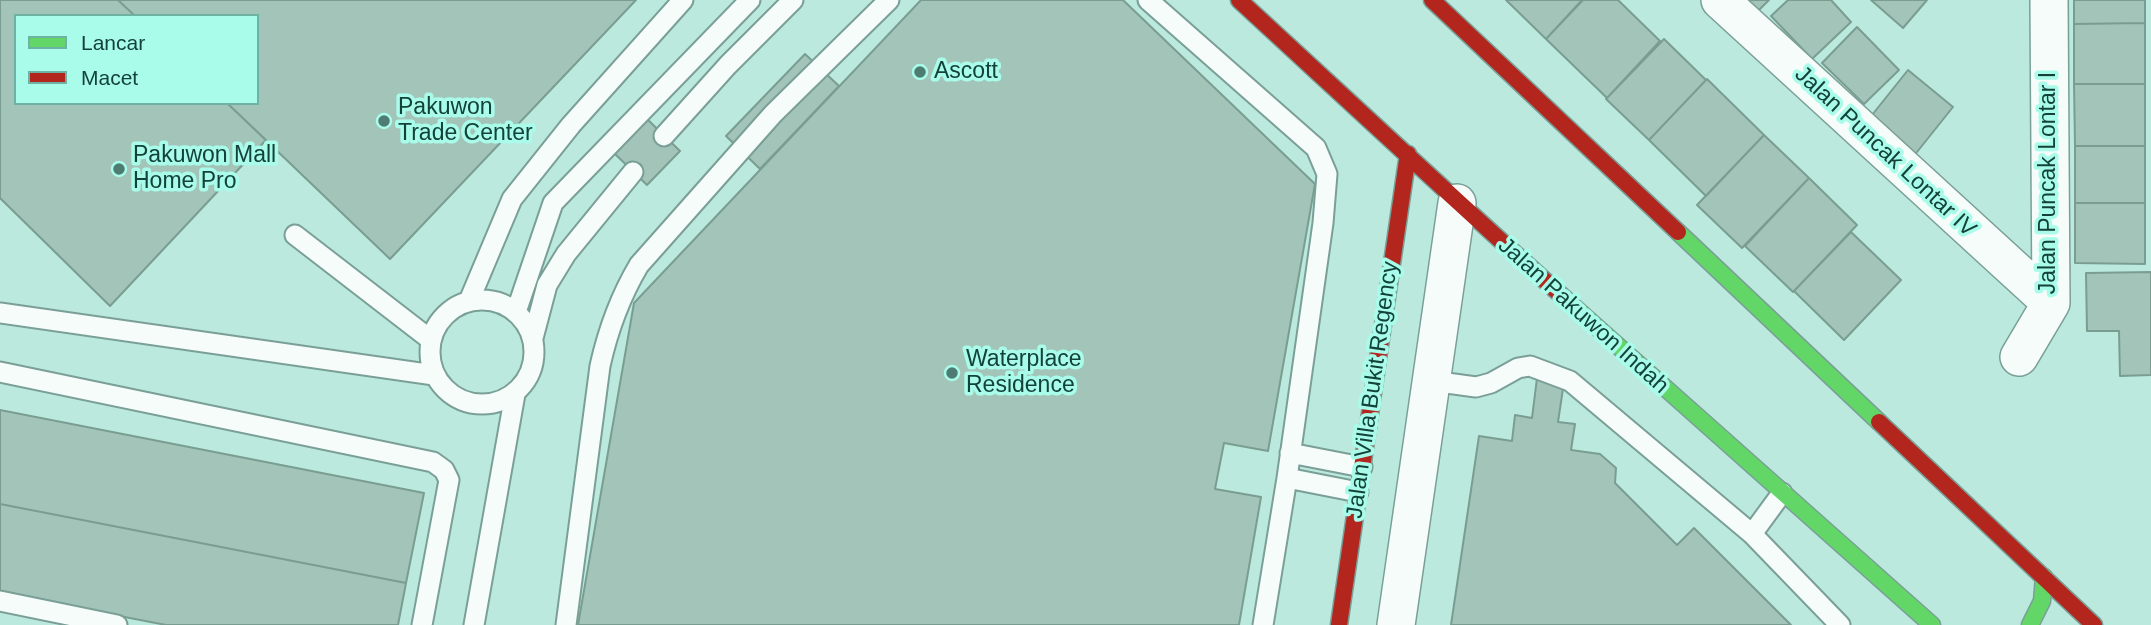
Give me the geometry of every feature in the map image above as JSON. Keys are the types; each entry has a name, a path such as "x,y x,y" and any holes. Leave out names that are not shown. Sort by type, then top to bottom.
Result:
{"street":[{"name":"Jalan Pakuwon Indah","path":"1239,0 1408,154 1457,203 1932,625"},
{"path":"1432,0 2094,625"},
{"name":"Jalan Puncak Lontar IV","path":"1720,0 2051,303"},
{"name":"Jalan Puncak Lontar I","path":"2019,357 2051,303 2049,0"},
{"name":"Jalan Villa Bukit Regency","path":"1339,625 1408,154"},
{"path":"1396,625 1457,203"},
{"path":"2030,625 2042,601 2044,577"}],"lane":[{"path":"469,301 512,199 571,125 683,0"},
{"path":"516,312 553,203 750,0"},
{"path":"664,136 728,65 793,0"},
{"path":"1148,0 1316,148 1327,174 1323,223 1287,478 1263,625"},
{"path":"566,625 600,366 606,340 625,289 639,265 773,114 885,2"},
{"path":"533,338 516,312 494,300 469,301 452,309 439,323 431,340 430,357 434,374 445,389 458,399 475,405 496,403 515,394 528,379 534,359 533,338 547,285 566,254 633,172"},
{"path":"295,235 431,340"},
{"path":"0,313 434,374"},
{"path":"1432,381 1476,387 1491,383 1518,368 1530,366 1570,382 1752,534 1840,625"},
{"path":"0,372 433,462 444,470 449,480 422,625"},
{"path":"474,625 515,394"},
{"path":"1290,453 1362,467"},
{"path":"1287,478 1359,492"},
{"path":"1752,534 1782,493"},
{"path":"0,601 117,625"}],"building":[{"name":"Pakuwon Mall Home Pro","path":"0,0 118,0 133,14 14,14 14,105 229,105 266,140 110,306 0,198"},
{"name":"Pakuwon Trade Center","path":"118,0 636,0 390,259 229,105 259,105 259,14 133,14"},
{"name":"Waterplace Residence","path":"921,0 1123,0 1315,184 1268,451 1224,443 1215,489 1261,497 1239,625 578,625 634,303"},
{"path":"1506,0 1583,0 1546,39"},
{"path":"1582,0 1618,0 1660,41 1607,98 1546,39"},
{"path":"1744,0 1769,0 1757,12"},
{"path":"1788,0 1831,0 1851,22 1812,59 1771,16"},
{"path":"1871,0 1927,0 1903,28"},
{"path":"2074,0 2145,0 2145,23 2074,24"},
{"path":"2145,23 2145,84 2074,84 2074,24"},
{"path":"1857,27 1899,70 1864,104 1822,63"},
{"path":"1664,39 1706,80 1649,140 1606,99"},
{"path":"805,54 839,86 760,169 726,136"},
{"path":"1908,70 1953,107 1913,157 1868,120"},
{"path":"1707,79 1764,135 1706,196 1649,140"},
{"path":"2074,84 2145,84 2145,146 2075,146"},
{"path":"645,117 680,151 647,185 612,151"},
{"path":"1764,135 1809,178 1742,248 1697,205"},
{"path":"2075,146 2145,146 2145,203 2075,203"},
{"path":"1809,178 1857,225 1793,292 1745,246"},
{"path":"2075,203 2145,203 2145,264 2075,263"},
{"path":"1851,232 1901,280 1844,340 1794,291"},
{"path":"2151,272 2151,375 2120,376 2119,331 2087,331 2086,273"},
{"path":"1537,378 1564,382 1558,422 1575,424 1571,450 1600,454 1616,468 1615,483 1677,545 1694,528 1791,625 1451,625 1479,436 1512,441 1515,415 1532,418"},
{"path":"0,410 424,493 406,583 0,504"},
{"path":"0,504 406,583 398,625 166,625 0,593"}],"traffic: fast":[{"path":"1678,232 1879,422"},
{"path":"1572,305 1932,625"},
{"path":"2030,625 2042,601 2044,577"}],"traffic: jam":[{"path":"1239,0 1572,305"},
{"path":"1432,0 1678,232"},
{"path":"1339,625 1408,154"},
{"path":"1879,422 2094,625"}],"place":[{"name":"Ascott","path":"920,72"},
{"name":"Pakuwon Trade Center","path":"384,121"},
{"name":"Pakuwon Mall Home Pro","path":"119,169"},
{"name":"Waterplace Residence","path":"952,373"}]}
